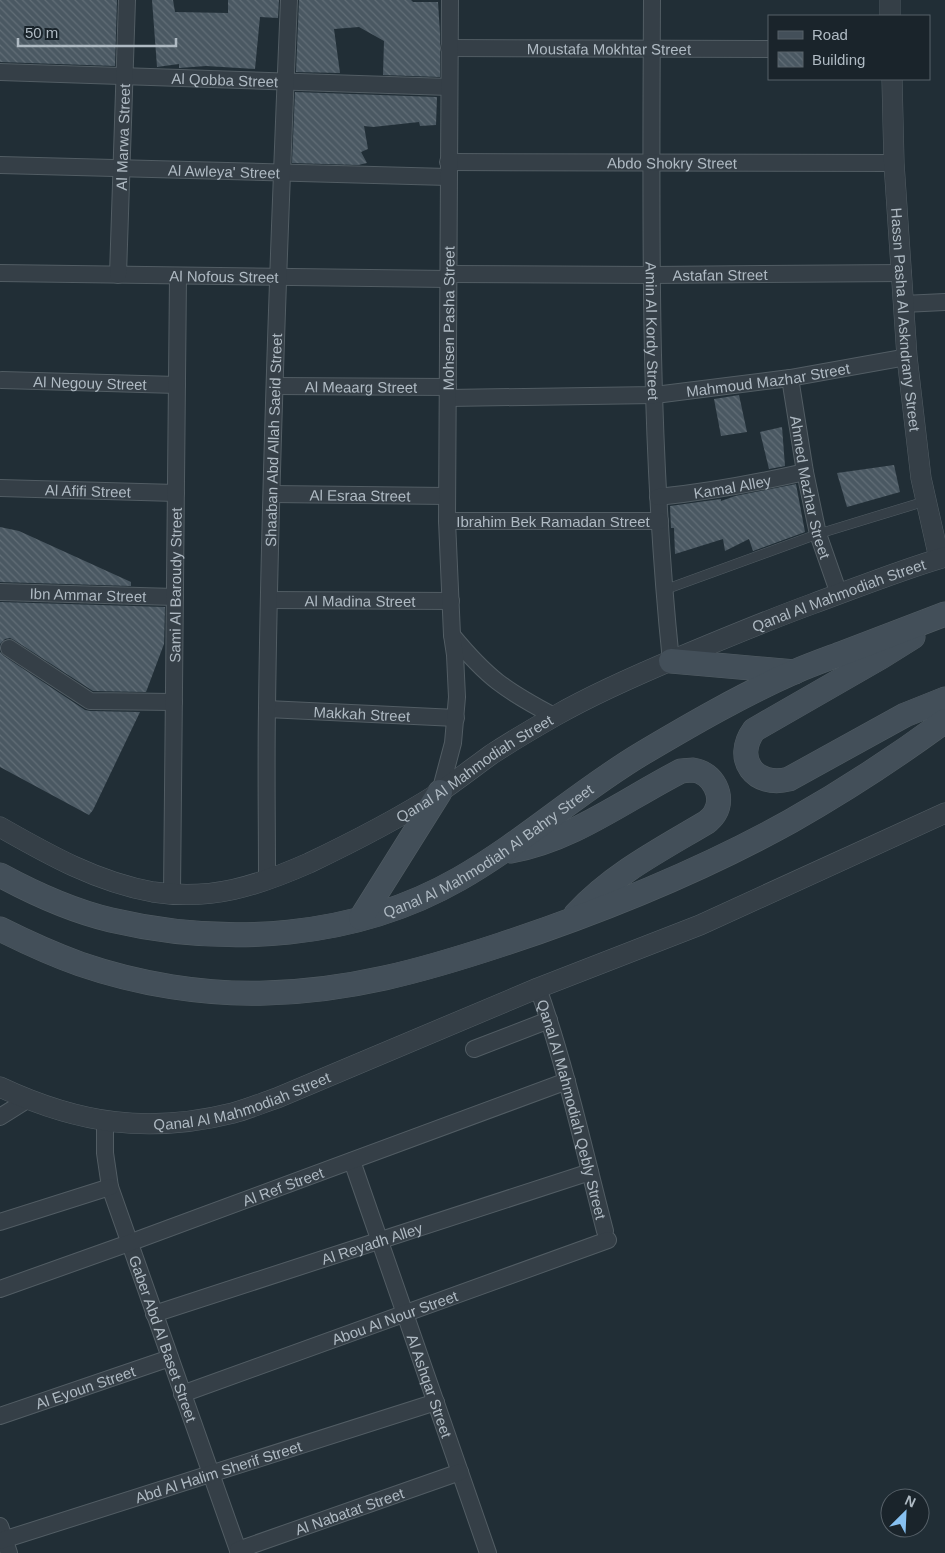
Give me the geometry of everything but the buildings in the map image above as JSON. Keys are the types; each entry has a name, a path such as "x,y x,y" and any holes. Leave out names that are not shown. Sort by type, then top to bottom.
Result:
{"main road":[{"path":"945,614 898,647 754,730 746,746 746,756 754,772 762,778 770,781 789,779 904,716 945,699"},
{"name":"Qanal Al Mahmodiah Al Bahry Street","path":"0,875 60,903 92,914 167,930 209,934 260,935 319,928 361,918 393,908 456,881 504,852 593,786 639,755 736,701 795,672 945,614"},
{"path":"671,661 795,672"},
{"path":"0,929 81,964 126,977 171,986 217,992 309,991 355,985 400,976 442,964 569,921 711,862 791,821 860,779 945,721"},
{"path":"504,852 557,838 681,771 692,770 704,773 713,781 718,792 719,803 714,814 707,822 622,873 588,901 569,921"},
{"path":"361,918 440,792"}],"street":[{"name":"Al Marwa Street","path":"118,275 128,0"},
{"name":"Shaaban Abd Allah Saeid Street","path":"267,880 267,709 272,494 288,0"},
{"name":"Mohsen Pasha Street","path":"440,792 453,743 456,718 456,676 452,635 447,521 450,0"},
{"name":"Amin Al Kordy Street","path":"652,0 651,275 658,497 671,661"},
{"path":"890,0 890,15"},
{"name":"Moustafa Mokhtar Street","path":"449,48 768,49"},
{"name":"Al Qobba Street","path":"0,72 449,87"},
{"name":"Hassn Pasha Al Askndrany Street","path":"892,80 894,163 908,357 920,470 926,501 942,558"},
{"name":"Abdo Shokry Street","path":"448,169 652,162 894,163"},
{"name":"Al Awleya' Street","path":"0,165 282,173 448,169"},
{"name":"Al Nofous Street","path":"0,273 278,277 448,277"},
{"name":"Astafan Street","path":"448,277 903,273"},
{"name":"Sami Al Baroudy Street","path":"172,894 178,276"},
{"path":"904,304 945,302"},
{"name":"Mahmoud Mazhar Street","path":"448,392 655,396 790,378 908,357"},
{"name":"Ahmed Mazhar Street","path":"790,378 818,534 839,594"},
{"name":"Al Negouy Street","path":"2,380 177,385"},
{"name":"Al Meaarg Street","path":"275,386 448,392"},
{"name":"Kamal Alley","path":"658,497 708,492 806,472"},
{"name":"Al Afifi Street","path":"0,488 176,492"},
{"name":"Al Esraa Street","path":"272,494 447,496"},
{"name":"Ibrahim Bek Ramadan Street","path":"447,521 660,521"},
{"name":"Qanal Al Mahmodiah Street","path":"0,827 51,856 88,873 111,882 135,888 172,894 220,893 245,888 338,849 407,812 440,792 495,752 554,716 635,676 755,625 942,558"},
{"name":"Ibn Ammar Street","path":"0,592 175,597"},
{"name":"Al Madina Street","path":"270,600 451,601"},
{"path":"452,635 473,660 498,682 524,700 554,716"},
{"path":"9,648 90,701 174,702"},
{"name":"Makkah Street","path":"267,709 456,718"},
{"name":"Qanal Al Mahmodiah Street","path":"0,1087 27,1100 65,1113 105,1122 149,1125 193,1122 235,1113 276,1098 538,988 700,925 945,813"},
{"name":"Qanal Al Mahmodiah Qebly Street","path":"538,988 567,1082 607,1235"},
{"path":"474,1050 549,1020"},
{"name":"Al Ref Street","path":"0,1289 129,1244 567,1082"},
{"path":"0,1117 27,1100"},
{"name":"Gaber Abd Al Baset Street","path":"105,1122 105,1153 110,1186 239,1551"},
{"name":"Al Ashqar Street","path":"352,1161 460,1472 483,1552"},
{"name":"Al Reyadh Alley","path":"154,1314 590,1172"},
{"path":"0,1222 110,1186"},
{"name":"Abou Al Nour Street","path":"182,1394 405,1314 607,1235"},
{"name":"Al Eyoun Street","path":"0,1416 170,1358"},
{"name":"Abd Al Halim Sherif Street","path":"3,1540 436,1402"},
{"name":"Al Nabatat Street","path":"239,1551 460,1472"}],"lane":[{"path":"664,590 818,534 926,501"}]}
